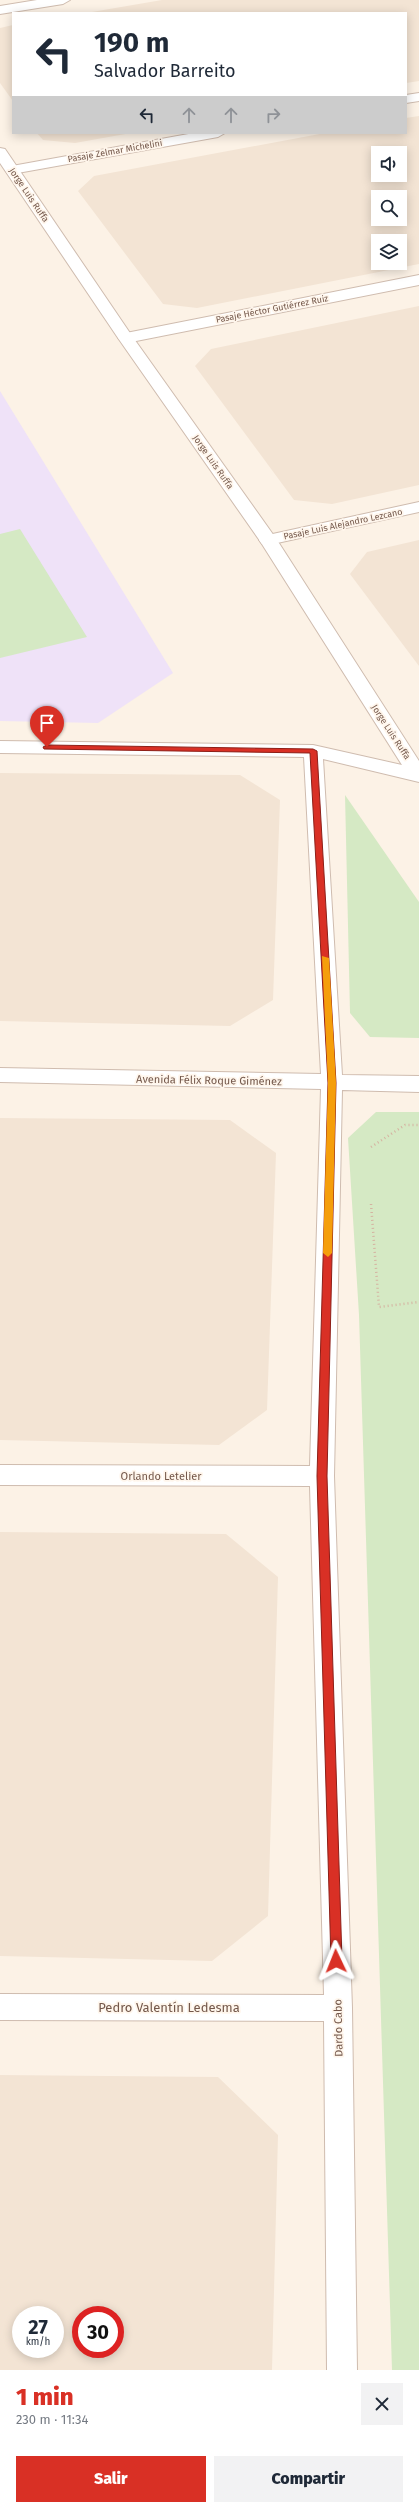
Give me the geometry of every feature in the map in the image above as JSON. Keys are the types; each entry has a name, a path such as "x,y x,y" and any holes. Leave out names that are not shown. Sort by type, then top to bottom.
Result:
{"street":[{"path":"0,10 63,0"},
{"path":"407,99 419,97"},
{"name":"Pasaje Zelmar Michelini","path":"12,170 212,134"},
{"name":"Jorge Luis Ruffa","path":"0,152 126,338 268,540 419,775"},
{"name":"Pasaje Héctor Gutiérrez Ruiz","path":"126,338 419,280"},
{"name":"Pasaje Luis Alejandro Lezcano","path":"268,540 419,507"},
{"path":"0,747 313,751 419,775"},
{"name":"Dardo Cabo","path":"313,751 332,1083 322,1476 338,2008 342,2370"},
{"name":"Avenida Félix Roque Giménez","path":"0,1075 419,1084"},
{"name":"Orlando Letelier","path":"0,1475 322,1476"},
{"name":"Pedro Valentín Ledesma","path":"0,2007 338,2008"}],"path":[{"path":"367,1149 404,1125 419,1125"},
{"path":"371,1196 379,1307 419,1302"}],"shaded area":[{"path":"162,0 419,0 419,81 407,83 407,12 92,12"},
{"path":"12,25 12,100 0,83 0,28"},
{"path":"419,116 419,264 407,266 407,234 371,234 371,270 389,270 197,308 163,304 78,191 94,176 320,134 407,134 407,118"},
{"path":"38,134 125,134 75,143 43,140"},
{"path":"419,306 419,485 332,504 294,500 195,366 211,349"},
{"path":"0,391 173,673 98,723 0,721"},
{"path":"419,540 419,666 350,574 367,552"},
{"path":"0,773 240,775 280,800 273,1000 230,1026 0,1021"},
{"path":"0,1118 230,1120 276,1153 267,1410 219,1445 0,1440"},
{"path":"0,1532 226,1534 278,1577 268,1916 212,1961 0,1956"},
{"path":"0,2075 218,2077 278,2135 272,2370 0,2370"}],"green space":[{"path":"20,529 87,637 0,658 0,534"},
{"path":"345,795 419,902 419,1038 370,1037 350,1013"},
{"path":"376,1112 419,1112 419,2370 392,2370 359,1315 348,1138"}],"slow traffic":[{"path":"325,958 332,1083 328,1253"}],"route":[{"path":"47,747 313,751 332,1083 322,1476 336,1961"}]}
